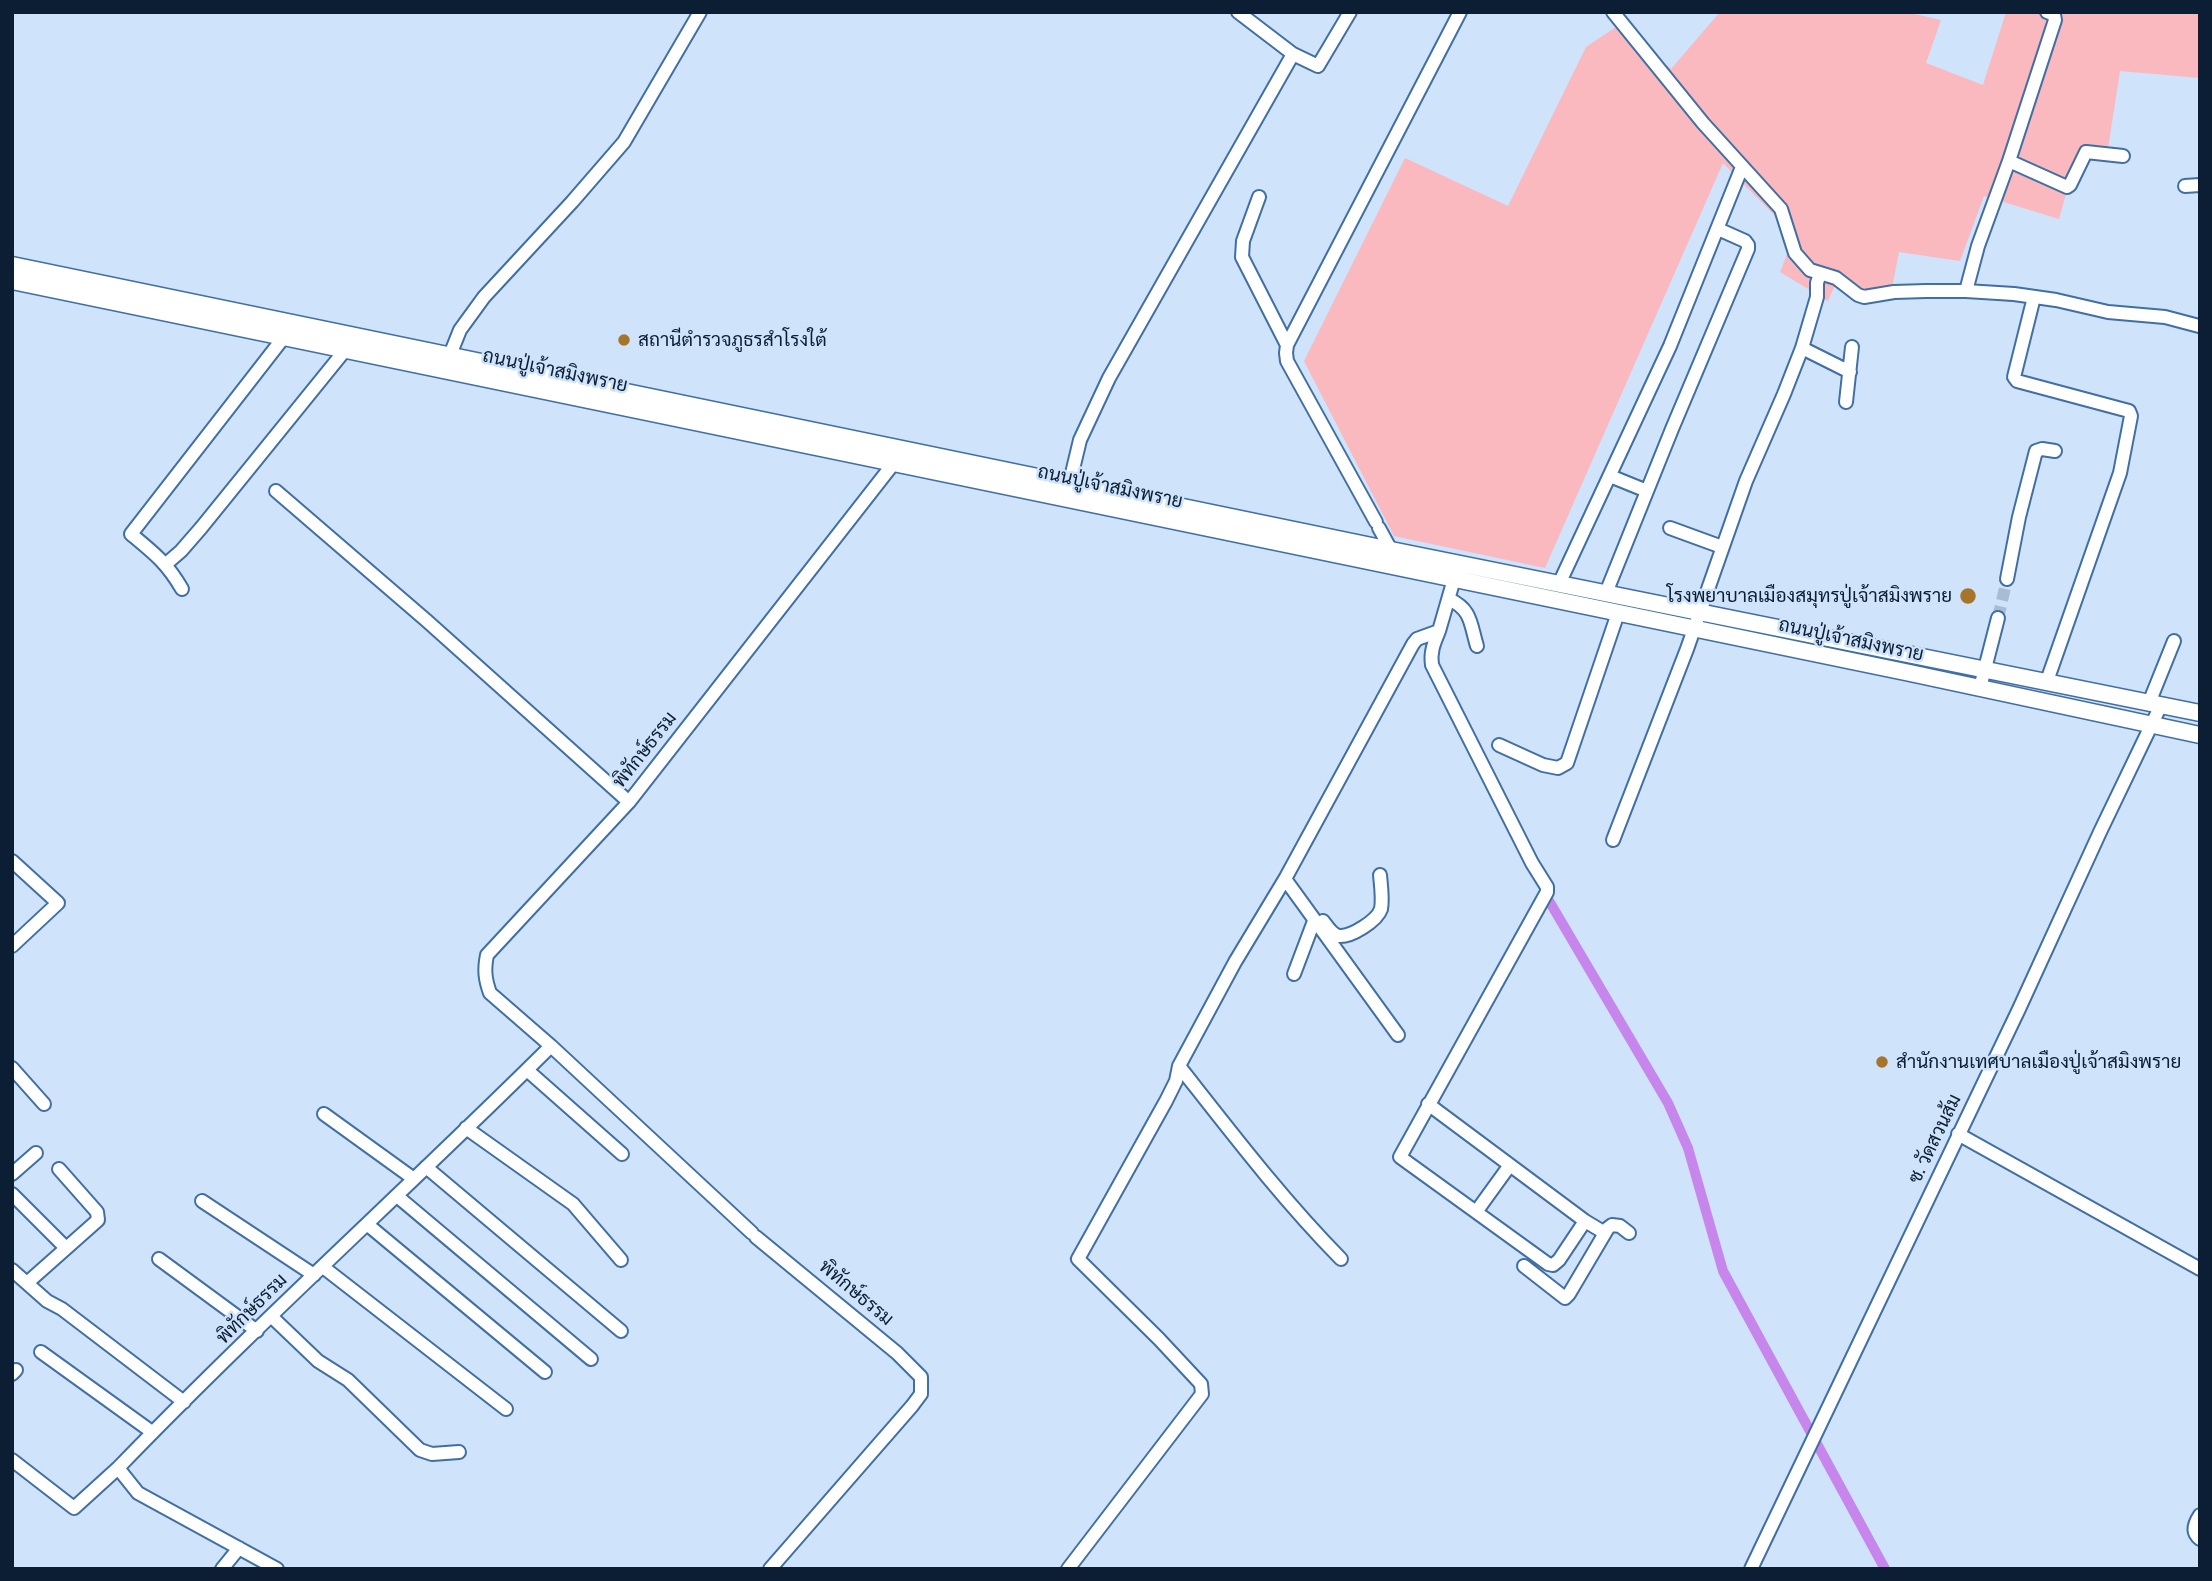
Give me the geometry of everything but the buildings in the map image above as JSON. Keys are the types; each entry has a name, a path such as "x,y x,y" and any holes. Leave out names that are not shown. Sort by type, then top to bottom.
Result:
{"main road":[{"name":"ถนนปู่เจ้าสมิงพราย","path":"12,265 606,395 894,463 1068,492 1390,558 1559,584 2200,713"},
{"name":"ถนนปู่เจ้าสมิงพราย","path":"12,281 346,349 448,362"},
{"name":"ถนนปู่เจ้าสมิงพราย","path":"606,395 905,449 1068,492"},
{"name":"ถนนปู่เจ้าสมิงพราย","path":"1390,558 1454,579 2200,735"}],"street":[{"path":"448,362 460,330 484,298 624,142 700,12"},
{"path":"1238,12 1293,54 1318,66 1350,12"},
{"path":"1390,558 1378,525 1287,361 1287,345 1460,12"},
{"path":"1614,12 1740,172 1781,209 1799,259 1819,277 1836,278 1864,297 1894,292 1966,290 2108,312 2165,317 2199,326"},
{"path":"1966,290 1978,246 2055,20 2054,15 2047,12"},
{"path":"1068,492 1080,440 1110,378 1293,54"},
{"path":"2009,160 2067,187 2086,152 2123,156"},
{"path":"1559,584 1670,346 1740,172"},
{"path":"2185,186 2200,185"},
{"path":"1259,197 1243,241 1242,257 1287,345"},
{"path":"1606,593 1748,249 1745,241 1718,229"},
{"path":"1613,840 1694,629 1746,481 1801,348 1817,297 1819,277"},
{"path":"2034,300 2014,373 2017,381 2129,411 2132,416 2120,473 2046,681"},
{"path":"182,589 166,564 131,534 284,337"},
{"path":"1846,402 1852,347"},
{"path":"1801,348 1850,372"},
{"path":"166,564 201,528 346,349"},
{"name":"พิทักษ์ธรรม","path":"770,1569 921,1394 920,1377 897,1353 754,1235 551,1046 490,993 484,969 487,955 629,802 905,449"},
{"path":"2007,579 2036,451 2054,451"},
{"path":"1610,476 1647,491"},
{"path":"276,491 428,621 629,802"},
{"path":"1670,528 1722,547"},
{"path":"1454,579 1433,647 1433,665 1532,863 1547,887 1547,892 1400,1157 1548,1264 1553,1265 1559,1260 1585,1221"},
{"path":"1448,599 1463,606 1467,612 1477,646"},
{"path":"1499,745 1543,765 1558,768 1567,763 1618,613"},
{"path":"1980,688 1998,618"},
{"path":"1068,1569 1202,1394 1199,1381 1078,1259 1166,1101 1180,1066 1235,962 1285,879 1413,644 1418,639 1439,631"},
{"name":"ซ. วัดสวนส้ม","path":"1751,1569 2020,1009 2151,725 2174,641"},
{"path":"12,861 58,903 12,946"},
{"path":"1302,904 1312,909 1335,935 1347,934 1373,921 1380,913 1380,876"},
{"path":"1285,879 1398,1035"},
{"path":"1294,974 1314,921"},
{"name":"พิทักษ์ธรรม","path":"12,1460 74,1508 551,1046"},
{"path":"1180,1066 1253,1160 1341,1259"},
{"path":"12,1068 44,1104"},
{"path":"527,1070 622,1154"},
{"path":"1427,1104 1605,1233"},
{"path":"324,1114 414,1179"},
{"path":"466,1128 573,1204 621,1260"},
{"path":"1958,1135 2200,1269"},
{"path":"12,1174 36,1153"},
{"path":"1476,1212 1510,1165"},
{"path":"426,1167 621,1331"},
{"path":"27,1283 94,1224 99,1216 59,1169"},
{"path":"12,1194 66,1248"},
{"path":"397,1196 591,1359"},
{"path":"202,1201 318,1271 506,1409"},
{"path":"1524,1266 1561,1296 1567,1297 1612,1224 1629,1233"},
{"path":"368,1225 545,1372"},
{"path":"159,1259 257,1331"},
{"path":"12,1270 47,1301 62,1309 184,1402"},
{"path":"272,1317 318,1361 348,1380 420,1450 432,1454 459,1452"},
{"path":"41,1352 152,1432"},
{"path":"118,1468 138,1493 239,1548 263,1566 277,1569"},
{"path":"2200,1516 2194,1531 2200,1539"},
{"path":"222,1569 239,1548"}],"shaded area":[{"path":"1720,12 1906,12 1941,20 1926,63 1983,85 2006,12 2200,12 2200,78 2120,71 2107,155 2076,158 2059,219 1984,196 1960,261 1899,252 1890,298 1865,292 1838,278 1828,301 1780,272 1790,247 1783,224 1723,163 1545,568 1394,536 1304,361 1405,158 1508,206 1586,47 1619,25 1671,69"}],"waterway":[{"path":"2007,300 2022,301"},
{"path":"1545,894 1668,1103 1688,1148 1723,1271 1885,1569"}],"tunnel":[{"path":"1998,618 2007,579"}],"place":[{"name":"สถานีตำรวจภูธรสำโรงใต้","path":"624,340"},
{"name":"โรงพยาบาลเมืองสมุทรปู่เจ้าสมิงพราย","path":"1968,596"},
{"name":"สำนักงานเทศบาลเมืองปู่เจ้าสมิงพราย","path":"1882,1062"}]}
